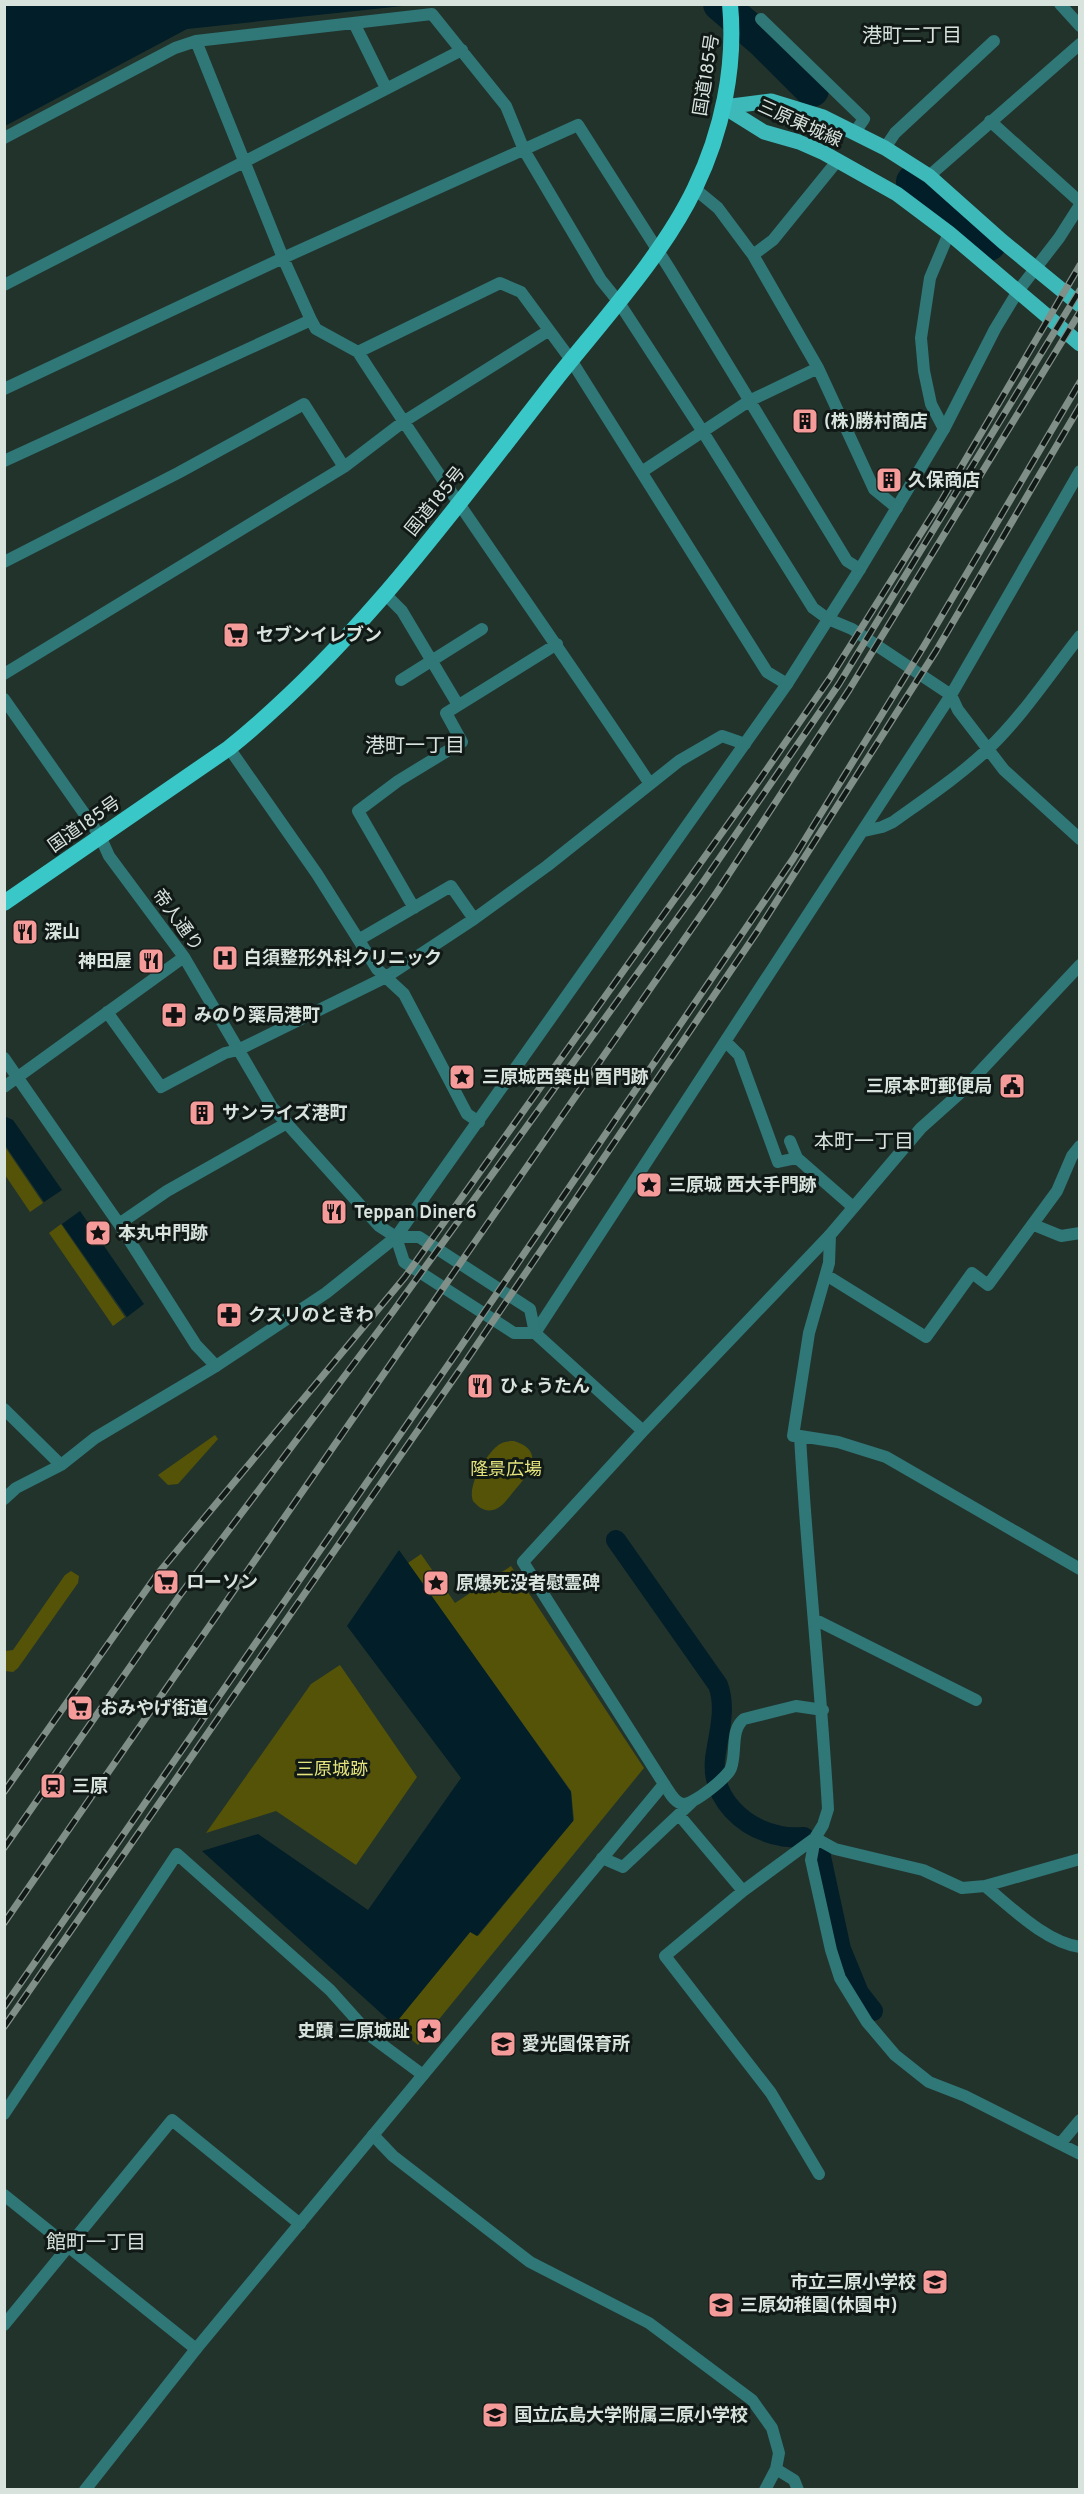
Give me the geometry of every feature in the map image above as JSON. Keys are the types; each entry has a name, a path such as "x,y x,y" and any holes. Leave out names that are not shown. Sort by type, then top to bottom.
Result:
{"highway":[{"name":"国道185号","path":"4,903 229,748 295,690 385,594 657,251 695,189 724,107 733,31 730,4"}],"main road":[{"name":"三原東城線","path":"724,107 771,101 823,117 885,148 929,176 1035,269 1080,305"},
{"name":"三原東城線","path":"724,107 764,132 799,142 838,160 897,194 949,233 1080,344"}],"street":[{"path":"1060,4 1080,26"},
{"path":"4,138 175,48 196,41 432,14 506,106 524,150 601,280 618,301 703,432 813,608 828,619 852,629 951,695 958,710 1004,770 1080,839"},
{"path":"762,19 864,119 855,132"},
{"path":"354,23 386,88"},
{"path":"196,41 283,258 311,320 316,328 358,352 403,422 557,644 650,784"},
{"path":"885,148 895,133 994,41"},
{"path":"929,176 1080,44"},
{"path":"4,285 462,50"},
{"path":"4,1499 16,1488 61,1465 95,1438 216,1366 326,1293 396,1237 479,1122 787,684 860,569 944,429 995,329 1018,291 1059,238 1080,204 990,122"},
{"path":"4,389 283,258 578,124 847,561 860,569"},
{"path":"753,255 773,240 838,160"},
{"path":"695,189 718,208 753,255 818,368 874,489 897,508"},
{"path":"944,429 931,404 924,370 921,338 930,279 949,233"},
{"path":"358,352 500,283 521,292 572,360 767,672 787,684"},
{"path":"4,461 311,320"},
{"path":"4,674 344,467 403,422 548,331"},
{"path":"643,471 749,401 818,368"},
{"path":"4,562 178,473 304,405 344,467"},
{"path":"535,1333 951,695 1080,471"},
{"path":"385,594 402,611 458,705"},
{"path":"401,680 482,629"},
{"path":"864,831 893,822 964,771 1010,725 1080,636"},
{"path":"414,908 358,811 398,781 462,742 446,713 557,644"},
{"name":"帝人通り","path":"4,699 100,836 109,856 184,957 272,1107 379,1226 396,1237"},
{"path":"107,1012 161,1087 225,1053 238,1050 386,977 474,919 547,866 679,761 722,736 745,744"},
{"path":"229,748 360,939 377,969 404,994 467,1114 479,1122"},
{"path":"360,939 451,886 474,919"},
{"path":"4,1087 184,957"},
{"path":"692,1802 682,1804 676,1802 523,1562 643,1431 830,1235 921,1128 959,1094 1080,965"},
{"path":"726,1042 739,1055 778,1162 797,1158"},
{"path":"4,1058 119,1224 196,1345 216,1366"},
{"path":"119,1224 167,1191 287,1123"},
{"path":"790,1141 797,1158 853,1207"},
{"path":"825,1275 926,1337 972,1273 988,1285 1057,1191 1072,1156 1080,1146"},
{"path":"1034,1225 1061,1236 1080,1233"},
{"path":"830,1235 830,1253 812,1318 803,1363 793,1436 838,1442 886,1457 1080,1569"},
{"path":"396,1237 404,1262 514,1334 535,1333"},
{"path":"396,1237 419,1238 530,1309 535,1333 643,1431"},
{"path":"4,1409 61,1465"},
{"path":"800,1436 823,1710 828,1809 815,1838 811,1860 831,1950 840,1978 867,2022 895,2055 929,2082 965,2096 1080,2154"},
{"path":"814,1619 976,1700"},
{"path":"602,1858 623,1867 692,1802 729,1773 733,1761 736,1730 738,1724 744,1719 796,1706 823,1710"},
{"path":"84,2490 196,2349 664,1784"},
{"path":"679,1815 743,1891"},
{"path":"815,1838 834,1849 923,1870 962,1888 985,1886 1080,1859"},
{"path":"815,1838 743,1891 665,1956 771,2093 819,2174"},
{"path":"4,2114 177,1854 330,1990 373,2038 423,2075"},
{"path":"985,1886 1033,1926 1068,1945 1080,1947"},
{"path":"4,2325 172,2120 300,2224"},
{"path":"1060,2144 1080,2120"},
{"path":"373,2135 393,2156 530,2262 650,2323 752,2400 772,2428 779,2453 776,2469 765,2490"},
{"path":"4,2195 196,2349"},
{"path":"776,2469 794,2480 798,2490"}],"green space":[{"path":"5,1147 43,1203 30,1212 5,1175"},
{"path":"61,1224 125,1317 113,1326 49,1233"},
{"path":"215,1435 218,1439 178,1484 168,1485 158,1475"},
{"name":"隆景広場","path":"514,1441 524,1445 530,1451 532,1464 529,1471 502,1505 493,1510 482,1508 473,1501 472,1495 478,1472 498,1445"},
{"path":"421,1554 455,1603 511,1566 644,1768 418,2045 394,2025 471,1931 478,1936 574,1820 571,1791 408,1563"},
{"path":"71,1571 79,1576 78,1583 18,1668 13,1672 5,1671 5,1651 13,1650 65,1575"},
{"name":"三原城跡","path":"340,1665 417,1777 356,1865 276,1811 206,1833 311,1684"}],"water":[{"path":"5,4 412,5 187,29 5,126"},
{"path":"4,1116 13,1120 62,1190 44,1202 5,1145"},
{"path":"80,1211 144,1304 127,1317 62,1224"},
{"path":"399,1550 571,1792 573,1821 477,1936 470,1932 394,2025 202,1851 258,1834 368,1910 461,1778 347,1626"}],"waterway":[{"path":"720,4 762,40 812,90"},
{"path":"913,182 989,244"},
{"path":"616,1540 718,1685 722,1713 715,1774 724,1799 733,1810 755,1827 781,1836 804,1837 820,1852 841,1949 859,1993 873,2011"}],"railway":[{"path":"4,1792 156,1576 405,1277 756,785 830,678 943,498 1080,265"},
{"path":"4,1848 180,1595 392,1313 697,891 839,684 1080,290"},
{"path":"4,1923 717,892 849,690 1080,312"},
{"path":"4,2007 455,1355 793,859 924,646 1080,382"},
{"path":"4,2027 466,1361 757,932 936,651 1080,406"}],"place":[{"name":"(株)勝村商店","path":"805,421"},
{"name":"久保商店","path":"889,480"},
{"name":"セブンイレブン","path":"236,635"},
{"name":"深山","path":"25,932"},
{"name":"白須整形外科クリニック","path":"225,958"},
{"name":"神田屋","path":"151,961"},
{"name":"みのり薬局港町","path":"174,1015"},
{"name":"三原城西築出 酉門跡","path":"462,1077"},
{"name":"三原本町郵便局","path":"1012,1086"},
{"name":"サンライズ港町","path":"202,1113"},
{"name":"三原城 西大手門跡","path":"649,1185"},
{"name":"Teppan Diner6","path":"334,1212"},
{"name":"本丸中門跡","path":"98,1233"},
{"name":"クスリのときわ","path":"229,1315"},
{"name":"ひょうたん","path":"480,1386"},
{"name":"ローソン","path":"166,1582"},
{"name":"原爆死没者慰霊碑","path":"436,1583"},
{"name":"おみやげ街道","path":"80,1708"},
{"name":"三原","path":"53,1786"},
{"name":"史蹟 三原城趾","path":"429,2031"},
{"name":"愛光園保育所","path":"503,2044"},
{"name":"市立三原小学校","path":"935,2282"},
{"name":"三原幼稚園(休園中)","path":"721,2305"},
{"name":"国立広島大学附属三原小学校","path":"495,2415"}],"district":[{"name":"港町二丁目","path":"912,35"},
{"name":"港町一丁目","path":"415,745"},
{"name":"本町一丁目","path":"864,1141"},
{"name":"館町一丁目","path":"96,2242"}]}
